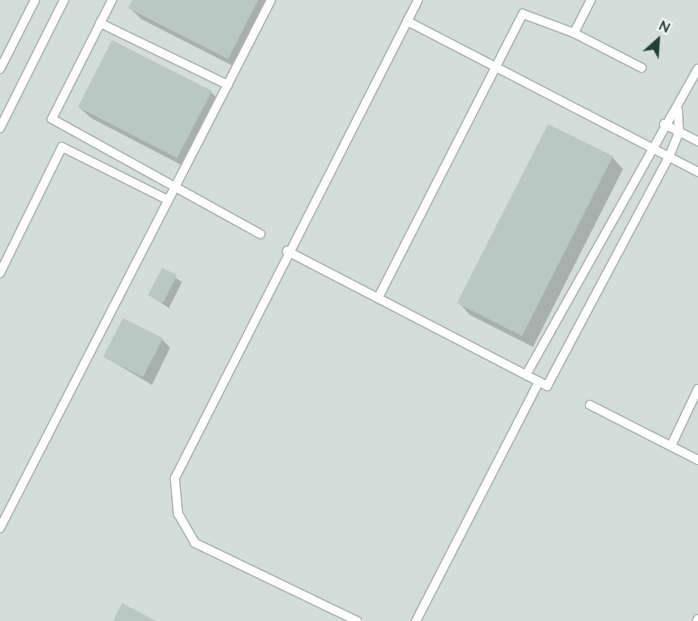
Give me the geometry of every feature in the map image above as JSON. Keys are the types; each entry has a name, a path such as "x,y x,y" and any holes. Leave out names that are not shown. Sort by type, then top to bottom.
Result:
{"lane":[{"path":"0,69 35,0"},
{"path":"0,128 64,0"},
{"path":"112,0 52,119 260,234"},
{"path":"0,528 271,0"},
{"path":"357,621 207,551 183,528 178,514 175,478 287,251 418,0"},
{"path":"574,33 591,0"},
{"path":"378,298 498,70 523,14 574,33 642,68"},
{"path":"407,21 498,70 698,172"},
{"path":"100,23 228,85"},
{"path":"526,375 664,124 678,110 698,69"},
{"path":"416,621 543,384 669,157 679,132 678,110"},
{"path":"664,124 698,141"},
{"path":"0,274 62,146 168,200"},
{"path":"287,251 543,384"},
{"path":"671,446 698,389"},
{"path":"590,405 698,460"}],"shaded area":[{"path":"0,0 698,0 698,621 0,621"}],"building":[{"path":"132,0 258,0 228,59 128,8"},
{"path":"112,40 212,91 177,158 78,107"},
{"path":"548,124 613,156 522,336 457,303"},
{"path":"162,268 177,275 163,303 148,295"},
{"path":"123,318 163,338 143,377 103,357"},
{"path":"122,603 156,621 113,621"}]}
